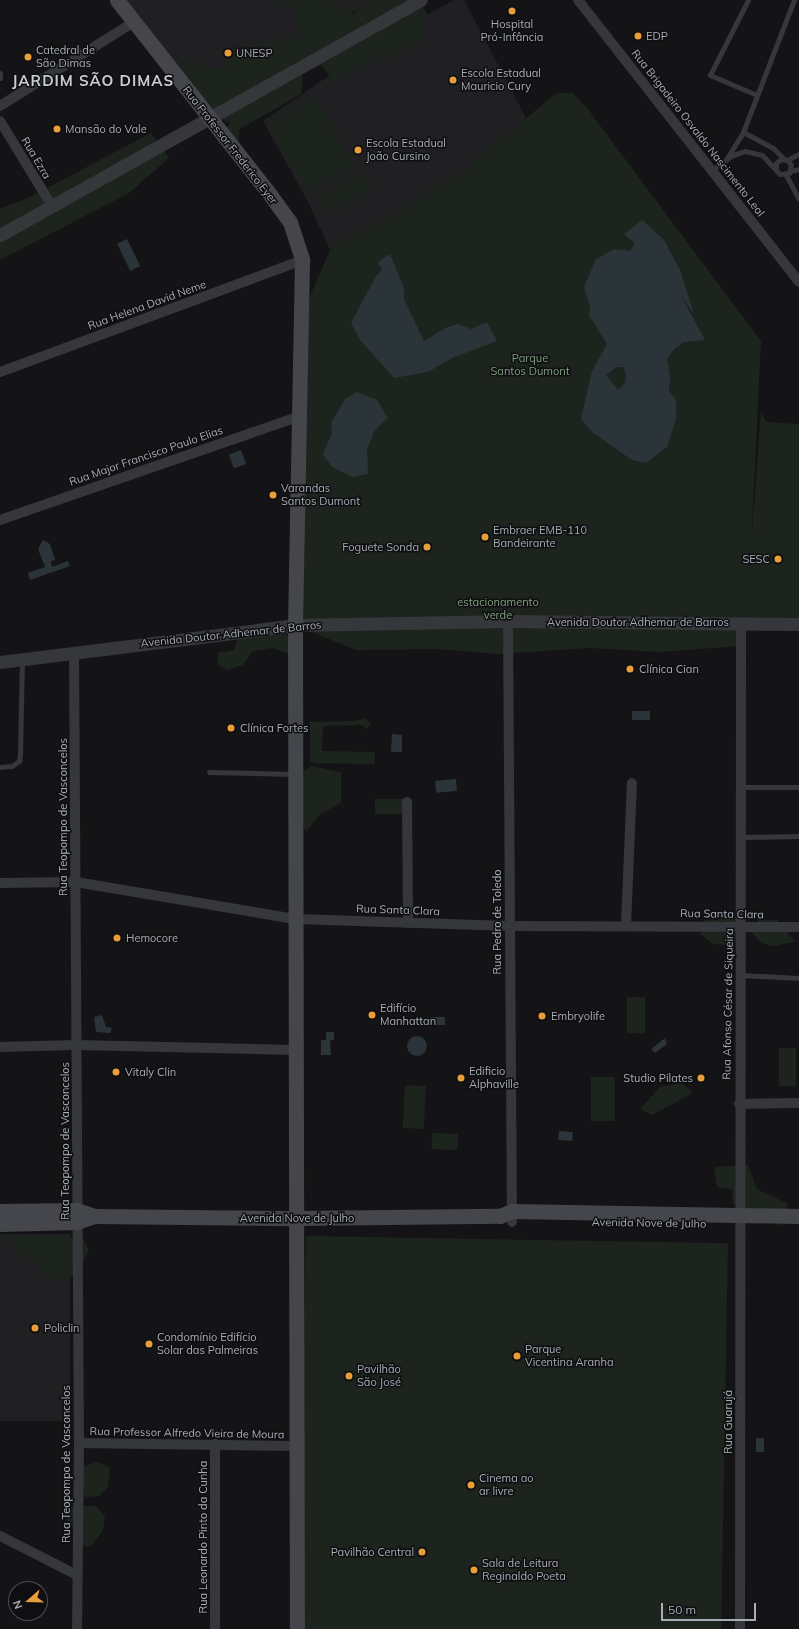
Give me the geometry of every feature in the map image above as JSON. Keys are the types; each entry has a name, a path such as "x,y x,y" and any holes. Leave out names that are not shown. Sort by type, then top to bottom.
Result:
{"main road":[{"name":"Rua Professor Frederico Eyer","path":"117,0 208,119 290,222 302,260 295,625 297,1218 295,1446 296,1629"},
{"name":"Avenida Nove de Julho","path":"0,1210 77,1216 297,1218 508,1217 740,1220 799,1225"},
{"name":"Avenida Nove de Julho","path":"0,1224 77,1216"},
{"name":"Avenida Nove de Julho","path":"740,1220 799,1216"}],"street":[{"name":"Rua Brigadeiro Osvaldo Nascimento Leal","path":"578,0 799,282"},
{"path":"0,235 208,119 412,2"},
{"path":"0,106 134,22"},
{"name":"Rua Ezra","path":"0,121 52,206"},
{"name":"Rua Helena David Neme","path":"0,372 302,260"},
{"name":"Rua Major Francisco Paulo Elias","path":"0,520 300,416"},
{"name":"Avenida Doutor Adhemar de Barros","path":"0,662 295,625 508,621 799,624"},
{"name":"Rua Pedro de Toledo","path":"508,621 508,1217"},
{"name":"Rua Afonso César de Siqueira","path":"740,1220 739,1104 742,837 741,624"},
{"name":"Rua Teopompo de Vasconcelos","path":"74,652 79,1443 77,1629"},
{"path":"626,925 632,783"},
{"path":"407,802 408,923"},
{"name":"Rua Santa Clara","path":"0,883 76,882 295,919 509,926 626,925 799,927"},
{"path":"0,1047 76,1045 296,1050"},
{"path":"739,1104 799,1103"},
{"name":"Rua Guarujá","path":"740,1220 740,1629"},
{"name":"Rua Professor Alfredo Vieira de Moura","path":"79,1443 295,1446"},
{"name":"Rua Leonardo Pinto da Cunha","path":"215,1444 215,1629"},
{"path":"0,1536 77,1575"}],"lane":[{"path":"748,0 710,75 757,95"},
{"path":"727,158 743,132 794,0"},
{"path":"0,73 0,78"},
{"path":"743,132 773,148 791,165 791,171"},
{"path":"712,170 727,158 739,152 751,152 767,159 780,174 786,175 791,171 799,169"},
{"path":"776,170 778,161 786,160 799,154"},
{"path":"786,175 799,199"},
{"path":"0,767 12,766 18,760 20,754 22,659"},
{"path":"208,772 295,774"},
{"path":"742,787 799,787"},
{"path":"742,837 799,836"},
{"path":"741,975 799,978"}],"shaded area":[{"name":"UNESP","path":"124,0 373,0 207,106"},
{"name":"Escola Estadual João Cursino","path":"454,0 464,0 526,118 453,178 330,250 307,200 263,121 378,42"},
{"path":"642,220 664,240 680,270 694,314 681,296 705,340 684,342 675,348 667,359 670,377 669,391 676,400 676,419 667,447 646,463 632,460 592,432 581,419 592,371 607,344 589,315 590,307 584,287 596,259 614,249 630,251 635,243 624,234","holes":["617,367 623,367 626,373 625,383 618,390 606,375"]},
{"path":"127,239 140,266 130,271 117,244"},
{"path":"390,254 404,288 404,299 424,341 445,328 458,324 471,329 487,322 497,341 452,358 428,372 394,378 360,340 351,323 376,276 382,270 378,262"},
{"path":"357,392 377,400 388,418 375,430 367,449 368,474 353,477 332,467 323,454 332,433 331,423 345,399"},
{"path":"241,450 246,464 234,469 229,454"},
{"path":"43,540 50,544 55,560 51,561 52,567 68,561 70,566 30,580 28,573 45,567 38,549"},
{"path":"632,711 650,711 650,720 632,720"},
{"path":"392,734 402,735 402,752 391,752"},
{"path":"456,779 457,791 436,793 435,781"},
{"path":"102,1015 106,1027 112,1028 110,1033 96,1032 94,1017"},
{"path":"427,1017 445,1017 445,1025 427,1025"},
{"path":"326,1032 334,1032 334,1040 330,1040 331,1055 321,1055 321,1040 326,1040"},
{"path":"413,1036 421,1036 427,1042 427,1050 421,1056 413,1056 407,1050 407,1042"},
{"path":"665,1038 667,1044 655,1053 651,1049"},
{"path":"559,1131 573,1132 572,1141 558,1140"},
{"name":"Policlin","path":"0,1234 70,1234 70,1421 0,1421"},
{"path":"756,1438 764,1438 764,1452 756,1452"}],"green space":[{"path":"270,0 333,0 352,15 370,0 419,0 427,14 423,39 391,59 385,54 334,81 321,65 303,73 301,94 240,129 237,150 222,134 230,123 197,109 187,98 184,57 219,71 236,52 296,36 300,22 288,5"},
{"name":"Parque Santos Dumont","path":"557,93 573,93 587,108 761,341 751,547 761,411 766,422 799,424 799,624 744,624 746,608 740,646 660,652 589,648 498,654 437,649 356,650 295,625 303,312 330,250 453,178"},
{"path":"316,97 354,166 306,193 268,124"},
{"path":"151,133 169,158 129,193 0,260 0,209 30,197"},
{"path":"363,171 373,190 328,213 318,195"},
{"path":"267,624 294,639 293,656 273,648 253,651 243,665 227,670 218,664 218,653 234,650 238,637"},
{"path":"365,718 371,724 367,729 361,725 323,726 322,751 375,752 375,764 310,763 310,722 354,721"},
{"path":"311,766 341,772 341,803 320,814 306,832 298,815 290,784"},
{"path":"375,799 402,799 402,814 375,814"},
{"path":"726,915 736,917 736,940 730,937 726,945 713,944 700,934 705,920 718,920"},
{"path":"759,920 777,920 795,942 773,946 762,943 750,931"},
{"path":"627,997 645,997 645,1033 627,1033"},
{"path":"779,1048 796,1048 796,1086 779,1086"},
{"path":"591,1077 615,1077 615,1121 591,1121"},
{"path":"682,1083 693,1093 652,1115 640,1109 660,1087"},
{"path":"405,1085 426,1086 424,1129 403,1128"},
{"path":"432,1133 458,1134 457,1150 431,1149"},
{"path":"748,1165 757,1189 788,1204 780,1226 733,1203 732,1189 717,1187 714,1167"},
{"path":"1,1235 83,1238 89,1251 74,1276 51,1280"},
{"name":"Parque Vicentina Aranha","path":"306,1236 728,1243 721,1629 299,1629"},
{"path":"97,1462 110,1467 108,1487 99,1496 85,1497 78,1487 82,1467"},
{"path":"72,1506 96,1506 105,1517 103,1531 90,1547 79,1545 78,1533 65,1517"}],"place":[{"name":"Hospital Pró-Infância","path":"512,11"},
{"name":"EDP","path":"638,36"},
{"name":"UNESP","path":"228,53"},
{"name":"Catedral de São Dimas","path":"28,57"},
{"name":"Escola Estadual Mauricio Cury","path":"453,80"},
{"name":"Mansão do Vale","path":"57,129"},
{"name":"Escola Estadual João Cursino","path":"358,150"},
{"name":"Varandas Santos Dumont","path":"273,495"},
{"name":"Embraer EMB-110 Bandeirante","path":"485,537"},
{"name":"Foguete Sonda","path":"427,547"},
{"name":"SESC","path":"778,559"},
{"name":"Clínica Cian","path":"630,669"},
{"name":"Clínica Fortes","path":"231,728"},
{"name":"Hemocore","path":"117,938"},
{"name":"Edifício Manhattan","path":"372,1015"},
{"name":"Embryolife","path":"542,1016"},
{"name":"Vitaly Clin","path":"116,1072"},
{"name":"Edificio Alphaville","path":"461,1078"},
{"name":"Studio Pilates","path":"701,1078"},
{"name":"Policlin","path":"35,1328"},
{"name":"Condomínio Edifício Solar das Palmeiras","path":"149,1344"},
{"name":"Parque Vicentina Aranha","path":"517,1356"},
{"name":"Pavilhão São José","path":"349,1376"},
{"name":"Cinema ao ar livre","path":"471,1485"},
{"name":"Pavilhão Central","path":"422,1552"},
{"name":"Sala de Leitura Reginaldo Poeta","path":"474,1570"}],"district":[{"name":"JARDIM SÃO DIMAS","path":"93,81"}],"park label":[{"name":"estacionamento verde","path":"498,609"}]}
